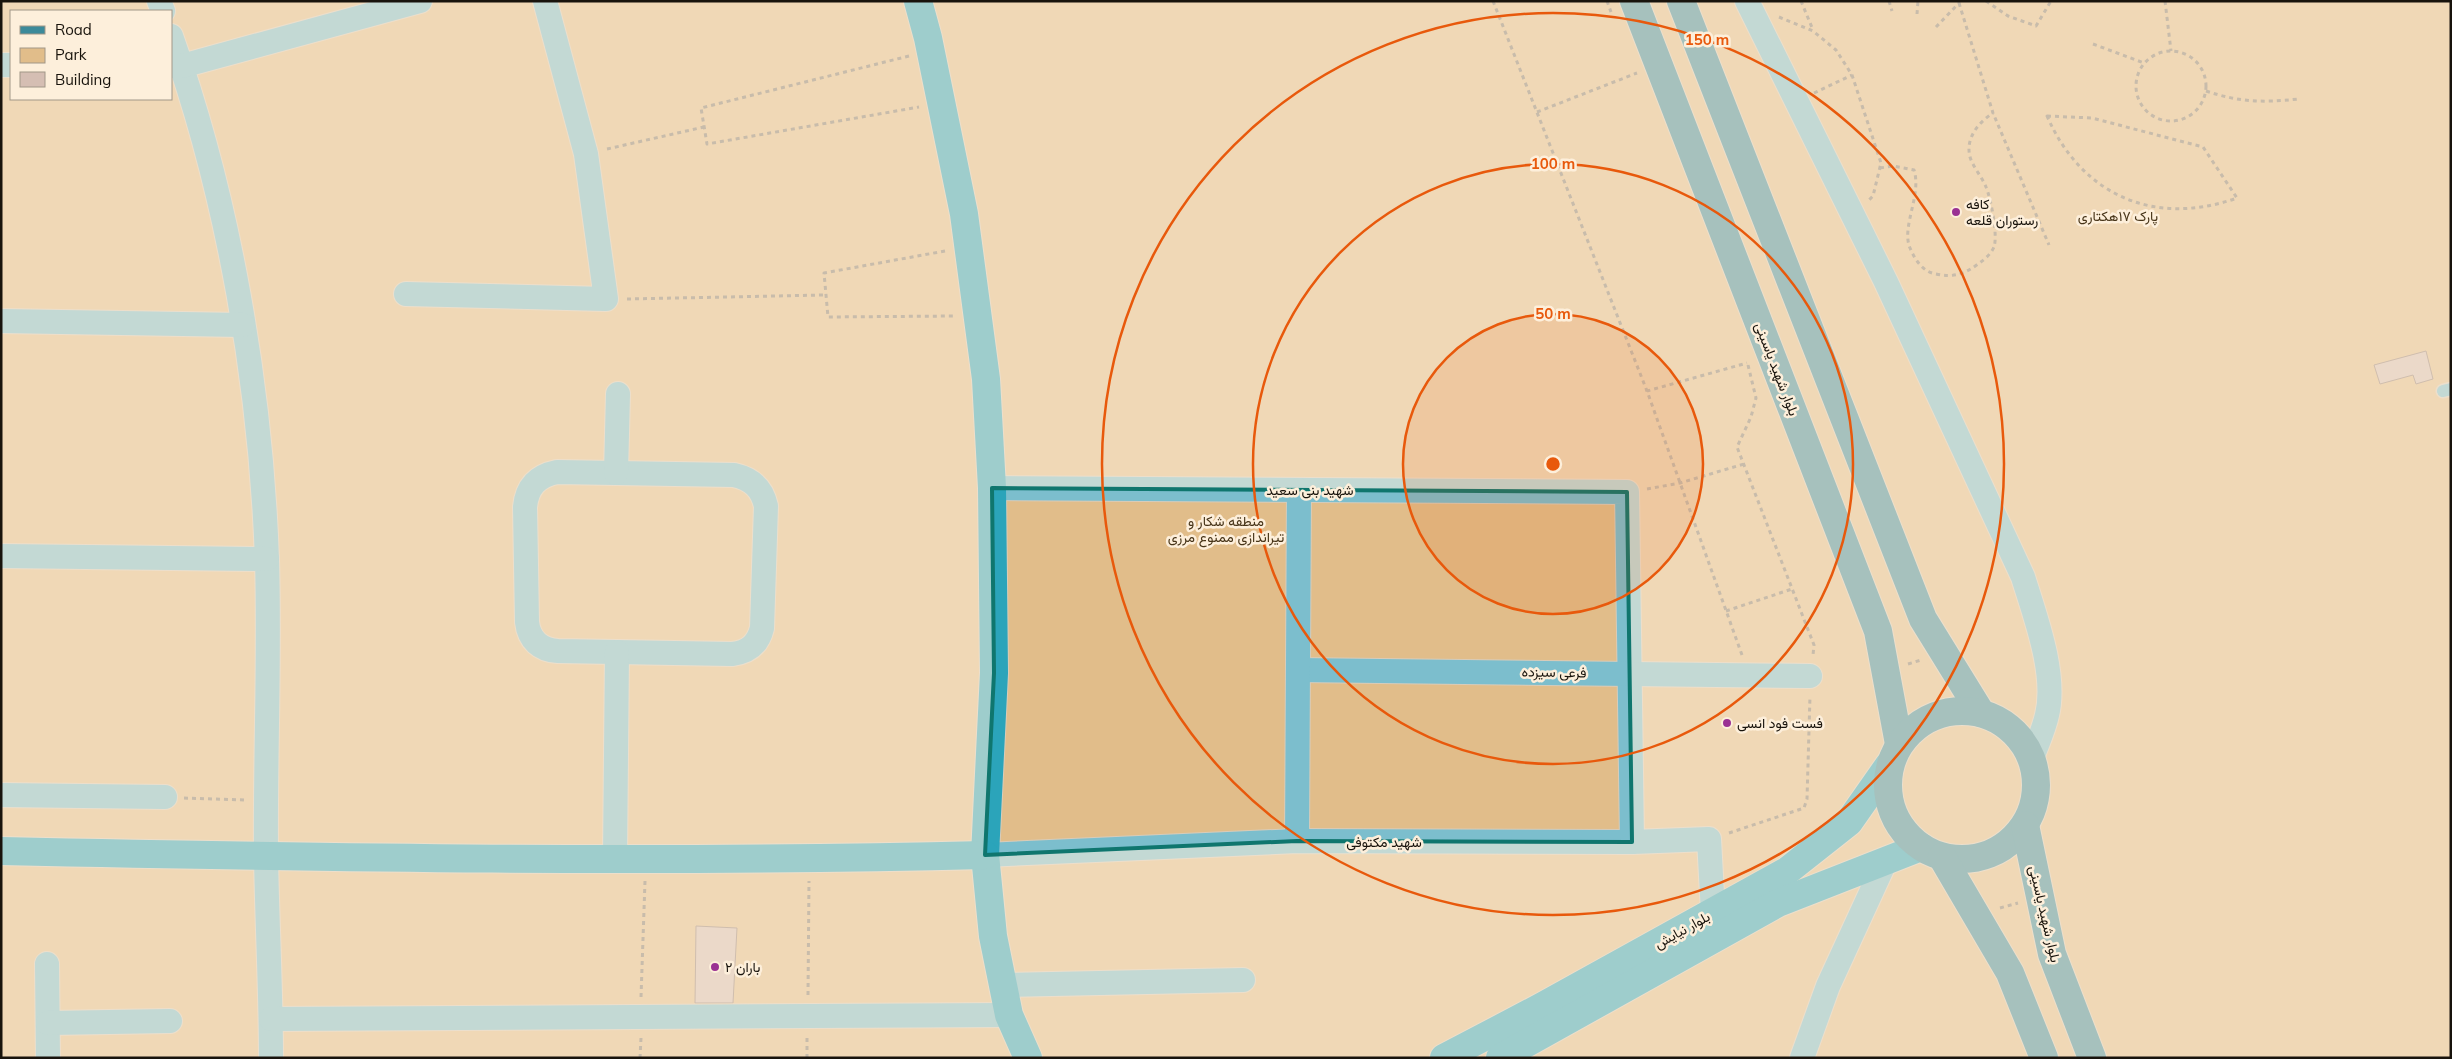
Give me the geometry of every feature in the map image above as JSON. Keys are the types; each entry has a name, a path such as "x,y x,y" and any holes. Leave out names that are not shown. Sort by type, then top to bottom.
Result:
{"main road":[{"name":"بلوار شهید یاسینی","path":"1634,1 1878,631 1885,668 1894,754"},
{"path":"1681,1 1923,619 1981,712"},
{"path":"1931,852 1966,859 1988,854 2009,843 2025,825 2034,804 2037,781 2032,758 2020,738 2003,722 1981,712 1958,710 1935,715 1914,726 1894,754 1887,788 1891,811 1903,832 1931,852 1978,917 2010,973 2044,1058"},
{"name":"بلوار شهید یاسینی","path":"2025,825 2052,954 2092,1058"}],"street":[{"path":"177,66 420,1"},
{"path":"406,294 606,299 586,154 545,1"},
{"path":"918,1 964,214 986,379 992,488 994,673 985,854 993,936 1009,1015 1028,1058"},
{"path":"1748,1 1855,218 2023,577 2037,622 2050,686 2048,714 2032,758"},
{"path":"172,41 177,66 219,199 243,325 256,419 267,559 266,856 271,1058"},
{"path":"1,321 243,325"},
{"path":"616,472 618,394"},
{"path":"557,472 616,472 744,477 759,488 766,506 762,628 755,644 741,653 732,654 617,652 549,650 533,640 527,622 525,507 530,487 546,474 557,472"},
{"name":"شهید بنی سعید","path":"992,488 1627,492"},
{"path":"1297,842 1299,490"},
{"path":"1627,492 1632,842"},
{"path":"1,556 267,559"},
{"path":"615,858 617,652"},
{"name":"فرعی سیزده","path":"1298,670 1810,676"},
{"name":"بلوار نیایش","path":"1598,989 1712,913 1787,871 1850,822 1894,754"},
{"path":"1,795 165,798"},
{"path":"1709,840 1712,913"},
{"name":"شهید مکتوفی","path":"985,854 1297,842 1632,842 1709,840"},
{"path":"1,851 266,856 809,859 985,854"},
{"name":"بلوار نیایش","path":"1444,1058 1549,1016 1598,989 1778,903 1886,860 1931,852"},
{"path":"1802,1058 1828,986 1886,860"},
{"path":"47,964 48,1058"},
{"path":"1003,985 1242,980"},
{"path":"271,1019 1009,1015"},
{"name":"بلوار نیایش","path":"1500,1058 1549,1016"},
{"path":"48,1023 170,1021"}],"path":[{"path":"1493,1 1647,391 1749,675"},
{"path":"1801,1 1813,31"},
{"path":"1889,1 1892,11"},
{"path":"1917,14 1918,1"},
{"path":"1986,1 2008,16 2036,26 2051,1"},
{"path":"2165,1 2171,51"},
{"path":"1936,27 1959,2 1994,113 2049,245"},
{"path":"1777,16 1813,31 1836,50 1852,75 1881,163 1873,196 1855,218"},
{"path":"2092,44 2144,63"},
{"path":"930,51 700,108 707,144 941,103"},
{"path":"2171,51 2181,52 2198,63 2206,81 2203,101 2188,117 2178,120 2157,118 2141,104 2137,94 2137,78 2144,63 2156,54 2171,51"},
{"path":"1537,112 1659,66"},
{"path":"1797,101 1852,75"},
{"path":"2206,91 2232,100 2253,102 2298,99"},
{"path":"1880,168 1893,166 1914,170 1918,182 1909,229 1909,246 1920,266 1933,274 1950,276 1966,273 1985,259 1994,247 1994,224 1987,188 1970,156 1971,138 1981,121 1994,113"},
{"path":"2047,116 2092,118 2203,147 2237,198 2220,204 2184,210 2148,206 2130,201 2095,181 2080,168 2059,141 2047,116"},
{"path":"586,154 704,127"},
{"path":"968,246 824,273 828,317 978,316"},
{"path":"606,299 825,295"},
{"path":"1647,391 1747,363 1756,398 1751,417 1738,447 1814,645 1810,676 1808,799 1804,808 1709,840"},
{"path":"1627,492 1680,483 1744,464"},
{"path":"1726,611 1792,589"},
{"path":"1885,668 1913,664 1942,649"},
{"path":"165,798 266,801"},
{"path":"640,1058 646,858"},
{"path":"807,1058 809,859"},
{"path":"1978,917 2008,905 2040,898"}],"highlighted area":[{"path":"992,488 1627,492 1632,842 1297,841 985,855 994,673"}],"green space":[{"name":"منطقه شکار و تیراندازی ممنوع مرزی","path":"1,1 2451,1 2451,1058 1,1058"}],"building":[{"path":"2426,351 2433,379 2416,384 2413,375 2380,384 2374,365"},
{"name":"باران ۲","path":"696,926 737,928 733,1003 695,1003"}],"place":[{"name":"کافه رستوران قلعه","path":"1956,212"},
{"name":"فست فود انسی","path":"1727,723"},
{"name":"باران ۲","path":"715,967"}],"park label":[{"name":"پارک ۱۷هکتاری","path":"2118,216"}]}
